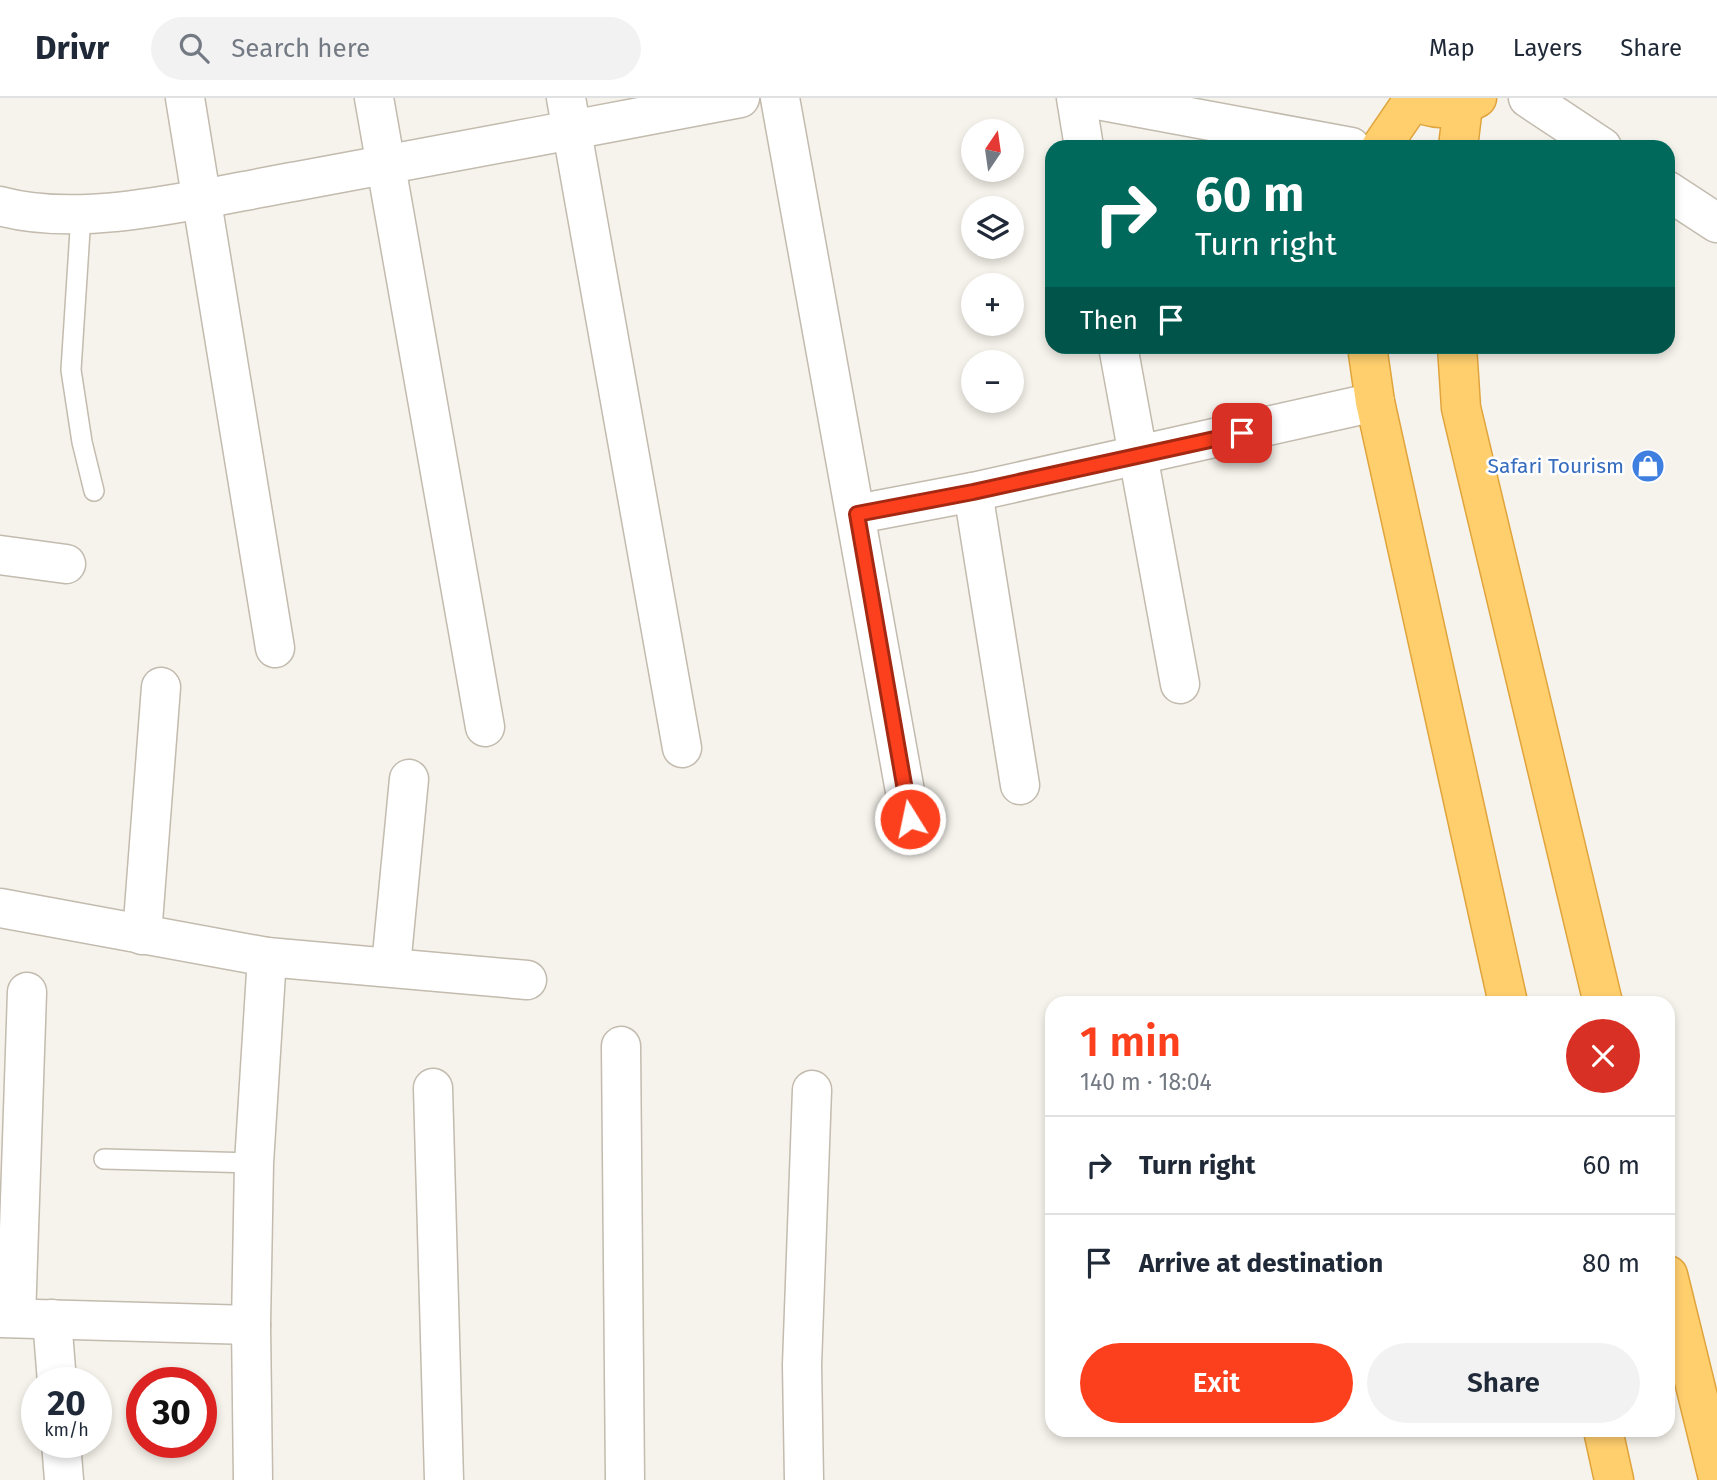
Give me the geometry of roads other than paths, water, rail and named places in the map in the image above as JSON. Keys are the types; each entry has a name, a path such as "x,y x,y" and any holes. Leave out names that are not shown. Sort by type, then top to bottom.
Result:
{"highway":[{"path":"1385,140 1411,99 1429,107 1446,109 1470,102"},
{"path":"1460,140 1470,102"},
{"path":"1368,354 1375,402 1506,996"},
{"path":"1458,354 1461,408 1601,996"},
{"path":"1675,1303 1717,1474"},
{"path":"1605,1437 1614,1480"}],"street":[{"path":"185,98 275,648"},
{"path":"374,98 485,727"},
{"path":"0,206 50,215 81,215 203,198 385,165 569,114 740,98"},
{"path":"779,98 857,514 910,819"},
{"path":"1076,98 1083,140"},
{"path":"1087,98 1313,140"},
{"path":"1531,99 1592,140"},
{"path":"569,114 682,748"},
{"path":"1675,196 1717,223"},
{"path":"1119,354 1136,457 1180,684"},
{"path":"857,514 1136,457 1375,402"},
{"path":"973,492 1020,785"},
{"path":"0,555 66,564"},
{"path":"142,935 161,687"},
{"path":"391,966 409,779"},
{"path":"0,908 267,957 527,979"},
{"path":"253,1480 251,1325 254,1163 267,957"},
{"path":"27,992 23,1319 49,1367"},
{"path":"621,1046 625,1480"},
{"path":"433,1088 444,1480"},
{"path":"804,1480 802,1365 811,1090"},
{"path":"23,1319 251,1325"},
{"path":"62,1458 64,1480"}],"lane":[{"path":"81,215 71,370 82,442 94,491"},
{"path":"104,1158 254,1163"}],"place":[{"name":"Safari Tourism","path":"1648,466"}]}
